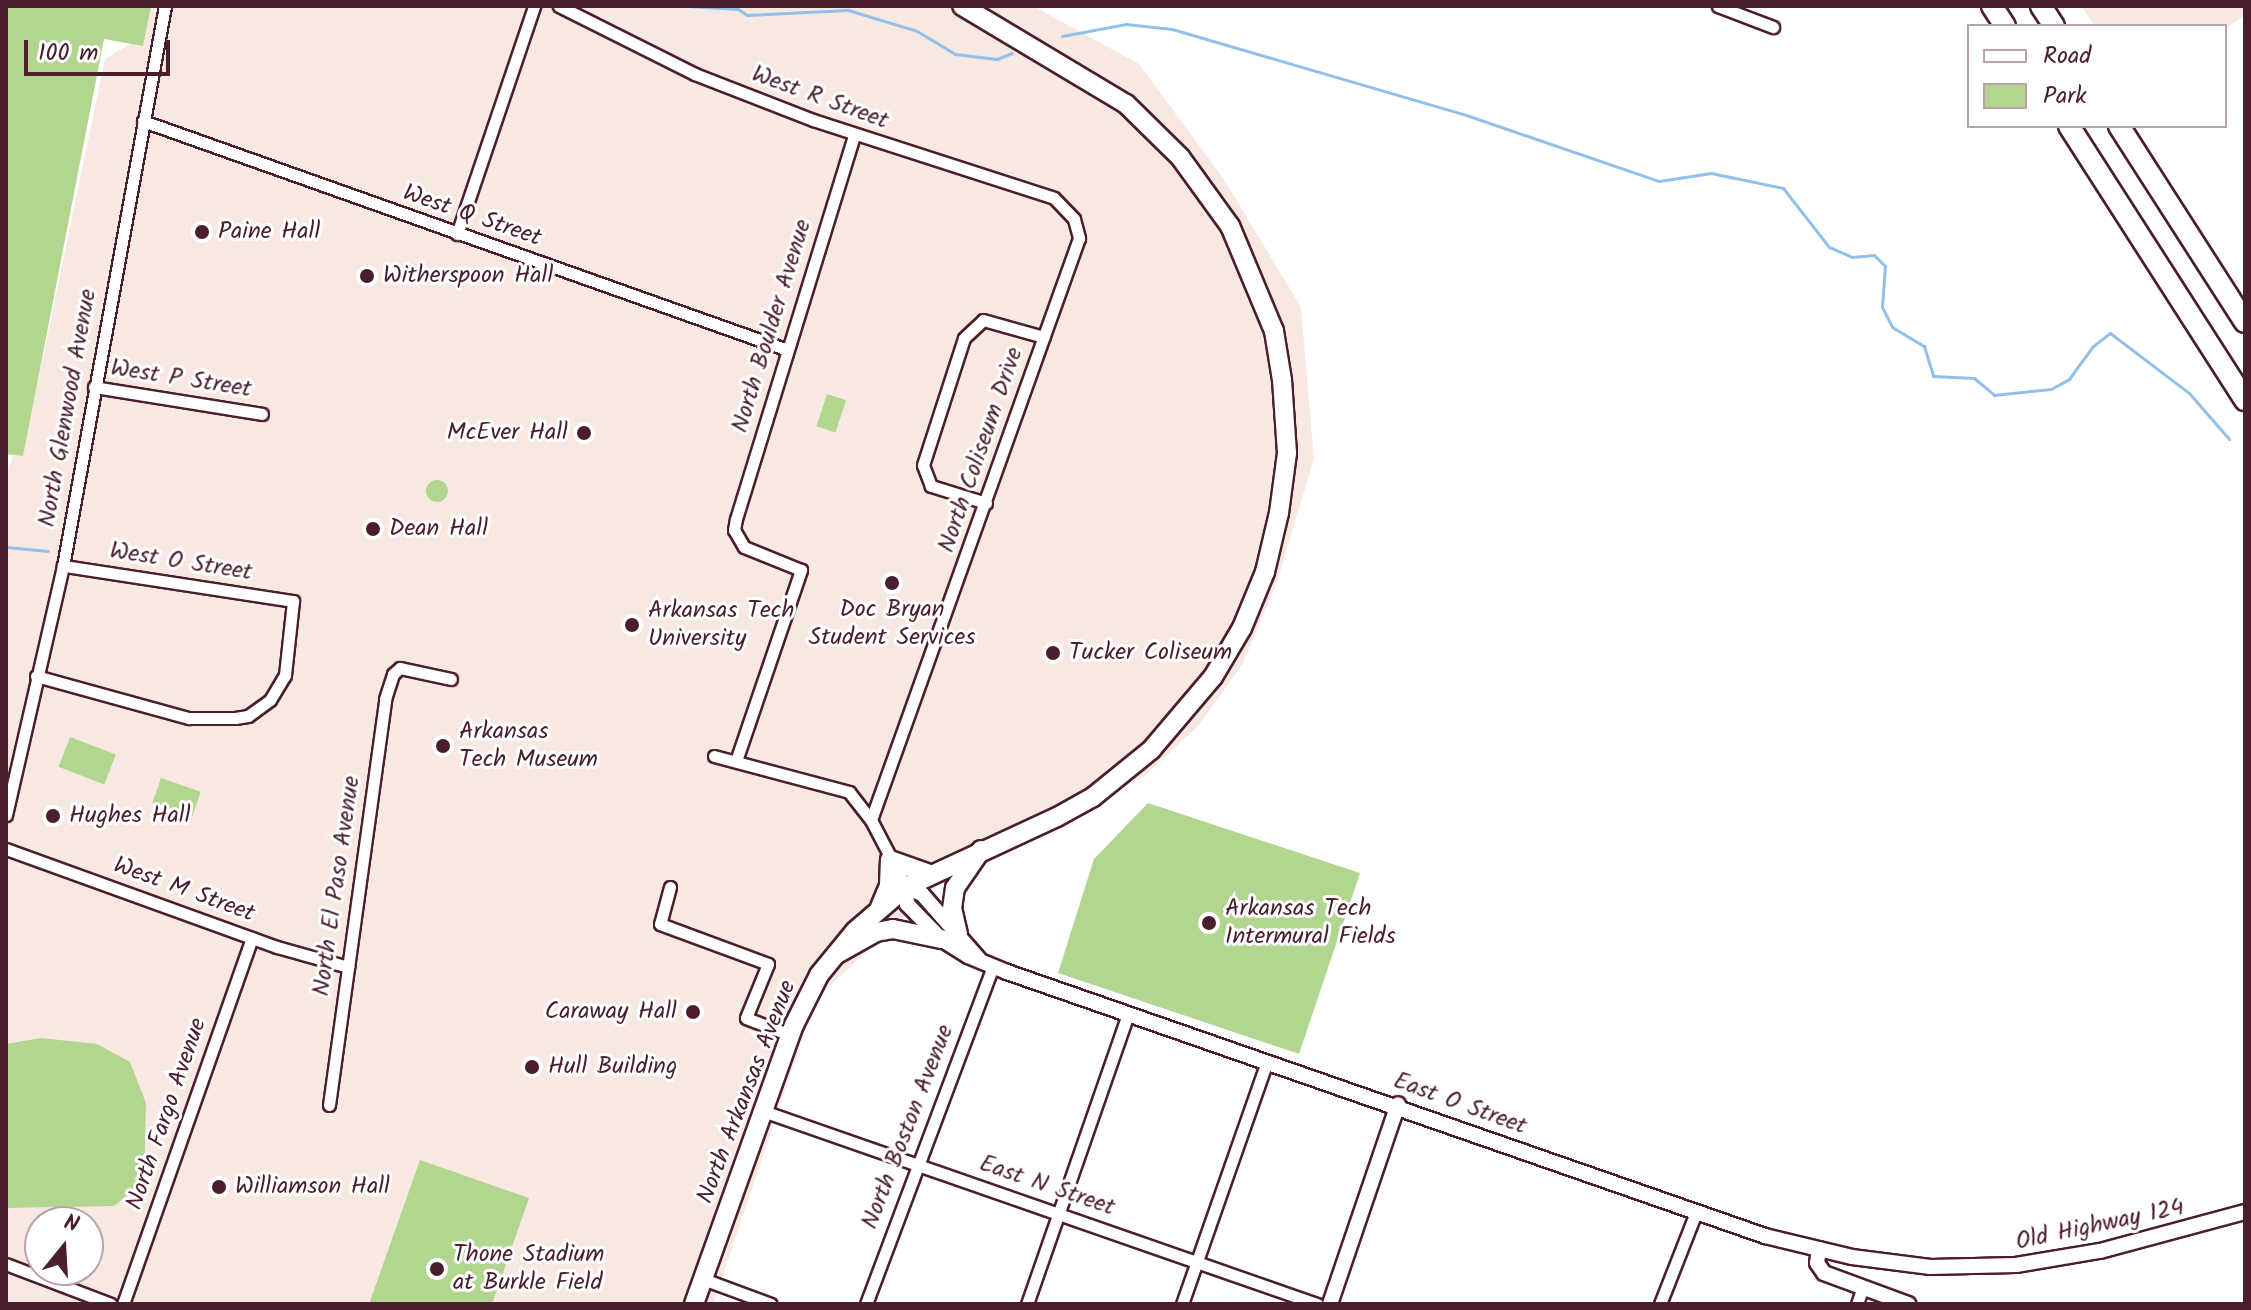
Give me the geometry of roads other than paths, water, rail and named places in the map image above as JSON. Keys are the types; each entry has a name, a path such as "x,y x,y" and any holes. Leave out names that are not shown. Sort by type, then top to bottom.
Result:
{"highway":[{"path":"1992,6 2004,24"},
{"path":"2041,6 2053,24"},
{"path":"2070,128 2245,400"},
{"path":"2120,128 2245,322"}],"main road":[{"name":"North Arkansas Avenue","path":"694,1304 790,1035 805,999 832,958 880,907 906,887 1093,797 1151,750 1213,677 1242,628 1265,572 1287,453 1274,331 1230,226 1180,157 1126,104 962,6"},
{"path":"832,958 887,930 949,937 955,888 983,848"},
{"path":"880,907 889,886 890,860 930,874"}],"street":[{"name":"North Glenwood Avenue","path":"6,815 63,566 165,6"},
{"path":"457,234 534,6"},
{"name":"West R Street","path":"559,6 695,74 854,135 1054,198 1071,213"},
{"path":"1718,6 1773,27"},
{"name":"West Q Street","path":"143,121 788,350"},
{"name":"North Boulder Avenue","path":"736,761 801,570 744,547 734,530 854,135"},
{"name":"North Coliseum Drive","path":"871,820 916,702 1079,238 1071,213"},
{"path":"986,503 931,486 923,465 964,338 983,320 1044,337"},
{"name":"West P Street","path":"94,387 262,414"},
{"name":"West O Street","path":"36,676 189,718 248,716 270,700 285,675 293,601 63,566"},
{"name":"North El Paso Avenue","path":"329,1105 393,674 400,668 451,679"},
{"path":"714,756 849,792 871,820 906,887"},
{"name":"West M Street","path":"6,849 252,938 348,967"},
{"path":"670,887 660,924 768,964 746,1018 790,1035"},
{"name":"East O Street","path":"906,887 907,904 979,959 993,966 1398,1104 1696,1212 1819,1249"},
{"name":"North Fargo Avenue","path":"123,1304 252,938"},
{"name":"North Boston Avenue","path":"866,1304 916,1164 993,966"},
{"path":"1027,1304 1128,1014"},
{"path":"1182,1304 1267,1061"},
{"path":"1330,1304 1398,1104"},
{"name":"East N Street","path":"763,1111 1317,1304"},
{"path":"1660,1304 1696,1212"},
{"name":"Old Highway 124","path":"1819,1249 1910,1266 2016,1265 2100,1251 2245,1212"},
{"path":"1819,1249 1817,1263 1824,1273 1908,1304"},
{"path":"6,1264 111,1304"},
{"path":"703,1279 771,1304"},
{"path":"1857,1304 1863,1287"}],"waterway":[{"path":"688,6 738,9 747,15 848,10 917,31 955,54 997,59 1012,53"},
{"path":"1062,36 1126,24 1172,29 1466,115 1659,181 1711,173 1783,188 1829,247 1852,257 1874,255 1885,266 1882,307 1892,327 1924,346 1933,376 1974,378 1994,395 2051,389 2069,379 2092,347 2110,333 2189,393 2229,439"},
{"path":"6,547 48,551"}],"place":[{"name":"Paine Hall","path":"202,232"},
{"name":"Witherspoon Hall","path":"367,276"},
{"name":"McEver Hall","path":"584,433"},
{"name":"Dean Hall","path":"373,529"},
{"name":"Doc Bryan Student Services","path":"892,583"},
{"name":"Arkansas Tech University","path":"632,625"},
{"name":"Tucker Coliseum","path":"1053,653"},
{"name":"Arkansas Tech Museum","path":"443,746"},
{"name":"Hughes Hall","path":"53,816"},
{"name":"Arkansas Tech Intermural Fields","path":"1209,923"},
{"name":"Caraway Hall","path":"693,1012"},
{"name":"Hull Building","path":"532,1067"},
{"name":"Williamson Hall","path":"219,1187"},
{"name":"Thone Stadium at Burkle Field","path":"437,1269"}]}
